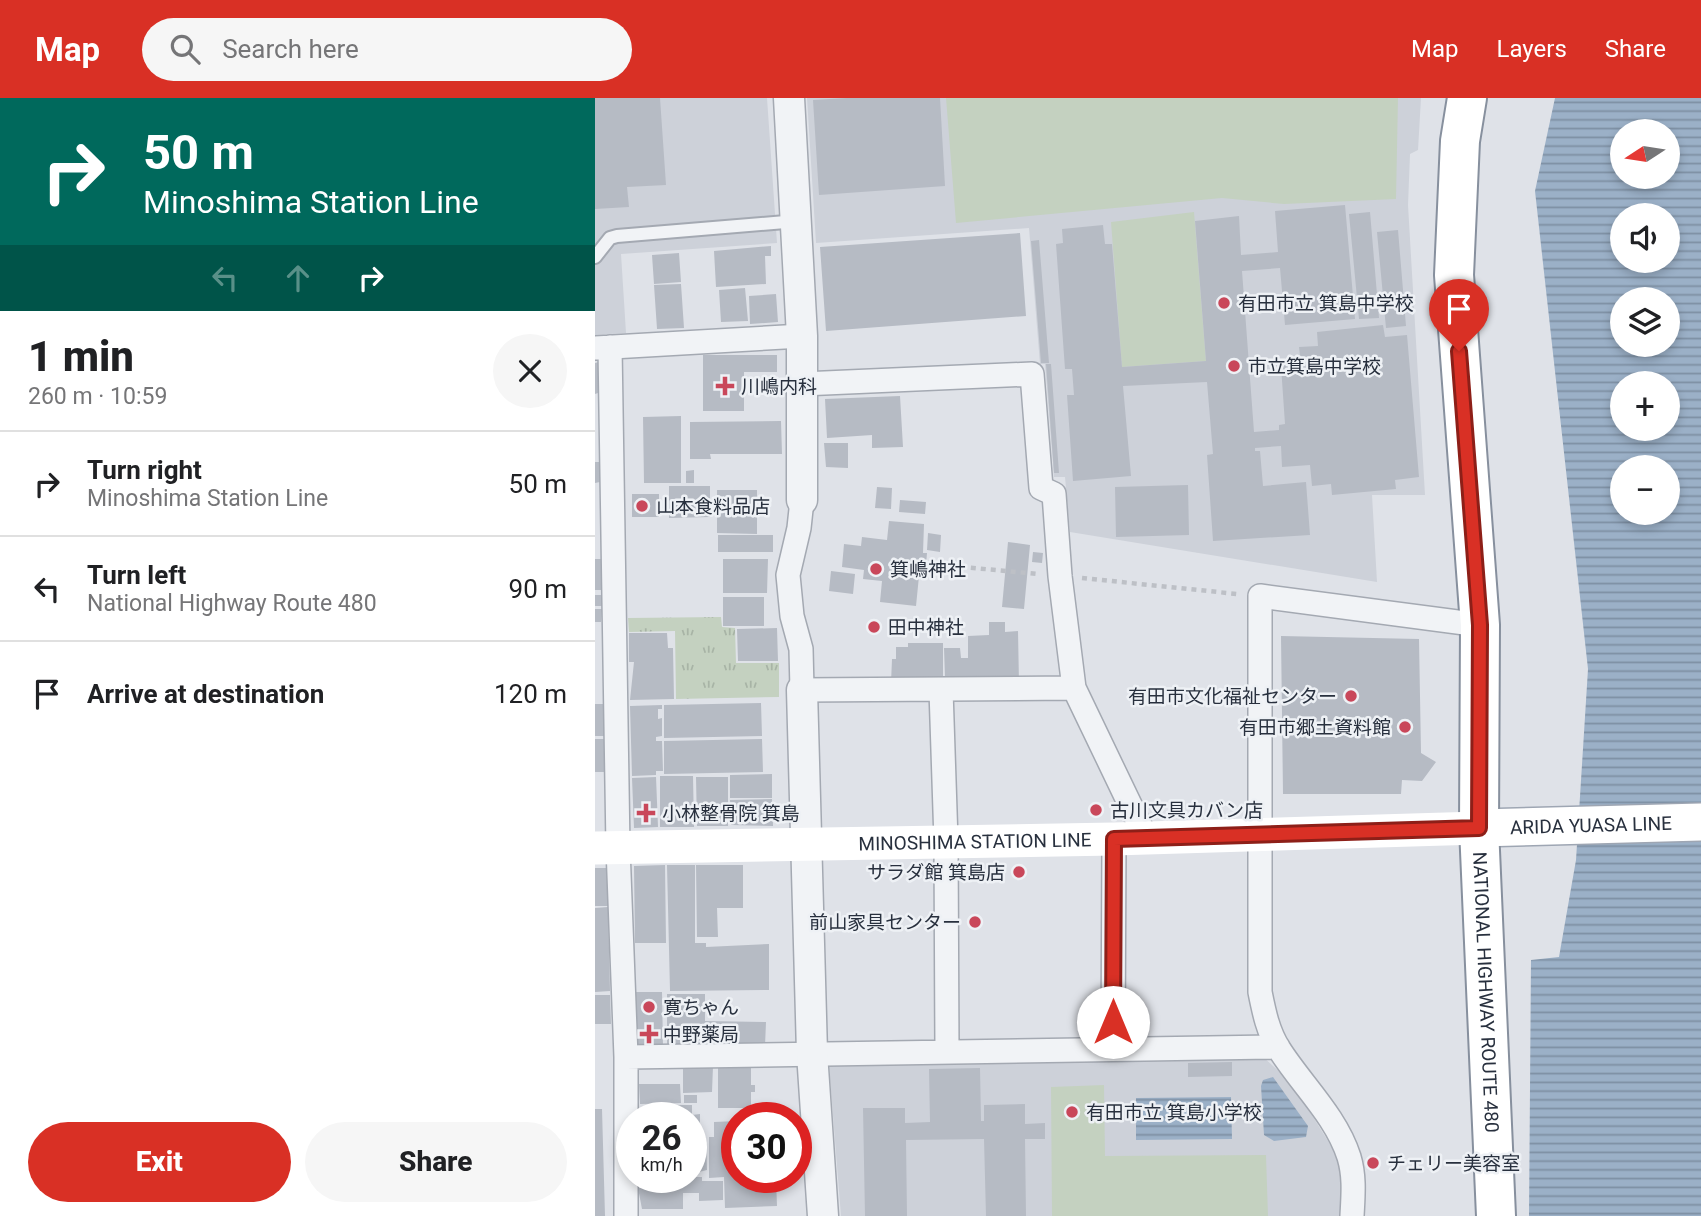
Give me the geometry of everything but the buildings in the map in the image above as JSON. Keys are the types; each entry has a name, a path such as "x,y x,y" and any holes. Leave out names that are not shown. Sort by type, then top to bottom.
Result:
{"highway":[{"name":"NATIONAL HIGHWAY ROUTE 480","path":"1467,98 1460,141 1454,275 1480,625 1479,828 1496,1216"}],"main road":[{"name":"ARIDA YUASA LINE","path":"1479,828 1701,822"},
{"name":"MINOSHIMA STATION LINE","path":"607,848 1130,839 1479,828"}],"street":[{"path":"789,98 802,336 802,499 799,528 787,575 790,606 801,649 812,1053 823,1216"},
{"path":"626,1216 626,1057 607,848 602,347 802,336"},
{"path":"802,384 1032,374 1041,488 1054,494 1060,576 1074,688 1130,839 1113,1049"},
{"path":"1352,1216 1354,1179 1349,1156 1314,1096 1278,1047 1266,1021 1260,992 1260,596 1480,625"},
{"path":"802,690 1074,688"},
{"path":"941,690 946,841 947,1052"},
{"path":"626,1057 1278,1047"}],"lane":[{"path":"595,257 610,239 617,236 797,221"}],"path":[{"path":"931,564 1260,596"}],"shaded area":[{"path":"595,98 767,98 777,243 621,254 626,333 595,335"},
{"name":"有田市立 箕島中学校","path":"807,98 1421,98 1418,150 1410,154 1408,205 1425,495 1372,495 1377,582 1070,532 1065,477 1054,477 1045,364 1040,364 1029,228 816,243"},
{"name":"有田市立 箕島小学校","path":"1263,1057 1292,1083 1336,1154 1343,1185 1341,1216 841,1216 829,1065"}],"green space":[{"path":"946,98 1398,98 1396,199 1284,204 1222,198 956,223"},
{"path":"1194,212 1206,361 1122,367 1111,222"},
{"path":"721,617 722,627 735,628 736,663 779,663 779,697 676,699 675,631 629,632 628,618"},
{"path":"1104,1085 1105,1156 1266,1155 1268,1216 1052,1216 1051,1087"}],"water":[{"path":"1555,98 1701,98 1701,1216 1529,1216 1531,960 1559,957 1576,860 1588,669 1535,191"},
{"path":"1273,1077 1308,1126 1306,1137 1274,1141 1264,1135 1261,1086 1263,1080"},
{"path":"1231,1097 1232,1139 1136,1140 1136,1098"}],"place":[{"name":"有田市立 箕島中学校","path":"1224,303"},
{"name":"市立箕島中学校","path":"1234,366"},
{"name":"川嶋内科","path":"725,386"},
{"name":"山本食料品店","path":"642,506"},
{"name":"箕嶋神社","path":"876,569"},
{"name":"田中神社","path":"874,627"},
{"name":"有田市文化福祉センター","path":"1351,696"},
{"name":"有田市郷土資料館","path":"1405,727"},
{"name":"古川文具カバン店","path":"1096,810"},
{"name":"小林整骨院 箕島","path":"646,813"},
{"name":"サラダ館 箕島店","path":"1019,872"},
{"name":"前山家具センター","path":"975,922"},
{"name":"寛ちゃん","path":"649,1007"},
{"name":"中野薬局","path":"649,1034"},
{"name":"有田市立 箕島小学校","path":"1072,1112"},
{"name":"チェリー美容室","path":"1373,1163"}],"route":[{"path":"1113,1022 1114,839 1479,828 1480,625 1459,351"}]}
